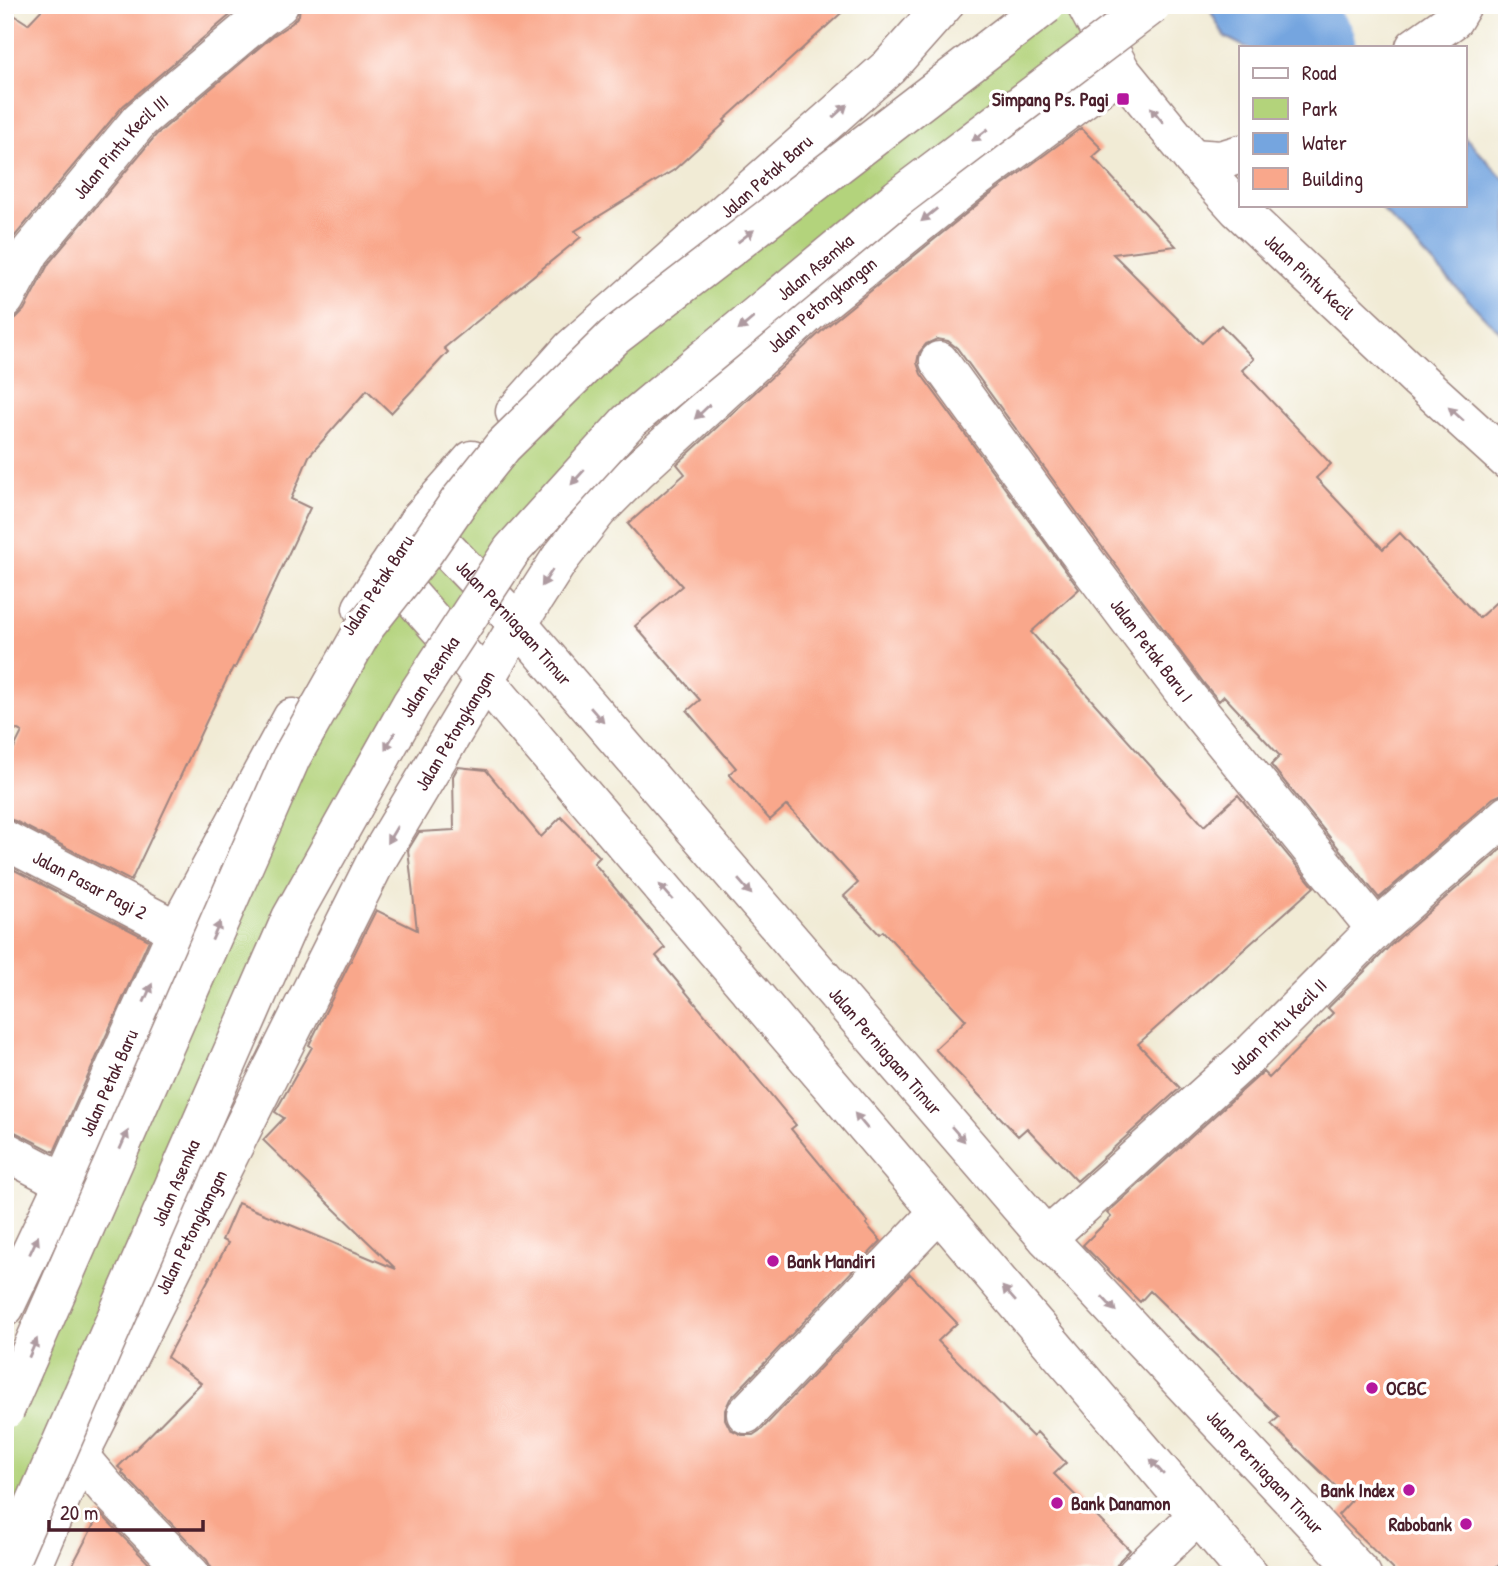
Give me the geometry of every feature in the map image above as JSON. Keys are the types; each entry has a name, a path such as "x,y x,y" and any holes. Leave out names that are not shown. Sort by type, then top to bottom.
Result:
{"street":[{"name":"Jalan Petak Baru","path":"5,1307 177,930 299,706 419,520 572,348 889,67 944,5"},
{"path":"5,1410 291,758 365,627 503,446 614,337 1046,5"},
{"name":"Jalan Pintu Kecil","path":"1086,5 1121,71 1192,158 1238,209 1507,460"},
{"name":"Jalan Asemka","path":"5,1572 291,918 411,704 512,551 628,422 898,198 1152,5"},
{"path":"1416,46 1453,20 1462,5"},
{"name":"Jalan Pintu Kecil III","path":"5,299 31,251 140,120 263,9"},
{"name":"Jalan Petongkangan","path":"28,1575 79,1456 374,865 559,559 598,510 637,471 811,311 959,191 1121,71"},
{"path":"1192,158 1221,160 1239,156"},
{"name":"Jalan Petak Baru I","path":"939,361 1189,699 1376,929"},
{"name":"Jalan Perniagaan Timur","path":"419,520 518,624 1047,1238 1362,1575"},
{"path":"387,569 485,680 1249,1575"},
{"name":"Jalan Pintu Kecil II","path":"1047,1238 1254,1051 1376,929 1507,816"},
{"name":"Jalan Pasar Pagi 2","path":"5,840 177,930"},
{"path":"5,1151 64,1182"},
{"path":"746,1414 939,1212"},
{"path":"79,1456 106,1488 191,1575"},
{"path":"1136,1575 1198,1515"}],"green space":[{"path":"1046,5 1084,5 1102,43 628,422 411,704 5,1572 5,1410 285,775 503,446"}],"water":[{"path":"1207,5 1331,5 1272,46 1243,46 1225,37"},
{"path":"1466,138 1507,182 1507,337 1488,321 1379,206 1466,206"}],"building":[{"path":"46,5 242,5 123,106 14,237 5,253 5,9 28,24"},
{"path":"300,5 850,5 724,120 726,122 674,170 575,231 581,237 444,348 448,352 391,413 367,390 309,456 291,499 310,508 131,881 5,818 5,766 22,732 5,724 5,321 16,318 24,310 49,263 156,135 274,35 292,23 299,15"},
{"path":"1081,128 1102,149 1093,157 1176,246 1113,254 1202,343 1221,325 1254,359 1242,370 1331,464 1316,478 1383,549 1400,533 1479,618 1507,592 1507,794 1493,798 1379,898 1271,765 1280,756 1224,696 1219,701 1206,686 957,348 948,341 937,339 926,344 919,353 917,363 921,374 1079,589 1031,632 1204,826 1238,795 1314,887 1138,1044 1180,1088 1077,1181 1027,1128 1018,1136 935,1049 966,1020 883,931 879,934 844,896 858,883 787,805 770,820 729,774 736,768 687,711 700,700 635,626 682,586 628,524 685,474 677,464 825,328 983,200"},
{"path":"458,767 486,770 541,837 561,817 600,857 594,863 665,948 656,956 796,1125 791,1129 881,1241 730,1399 725,1410 725,1419 730,1429 742,1435 753,1435 762,1429 910,1274 957,1323 938,1341 1033,1437 1037,1432 1066,1463 1054,1474 1130,1550 1115,1568 1115,1575 212,1575 207,1560 122,1473 118,1467 201,1383 167,1357 228,1243 222,1240 238,1203 396,1269 263,1140 284,1118 275,1112 312,1047 309,1045 376,910 417,930 408,850 419,832 454,830 453,776"},
{"path":"1507,844 1507,1557 1489,1575 1399,1575 1338,1515 1351,1501 1271,1424 1279,1417 1150,1291 1140,1302 1083,1245 1111,1217 1107,1213 1263,1072 1269,1078 1333,1013 1328,1008 1391,945"},
{"path":"5,865 149,940 54,1152 5,1129"},
{"path":"100,1513 160,1575 67,1575"}],"waterway":[{"path":"1282,5 1285,19 1308,46"}],"place":[{"name":"Simpang Ps. Pagi","path":"1123,99"},
{"name":"Bank Mandiri","path":"773,1261"},
{"name":"OCBC","path":"1372,1388"},
{"name":"Bank Index","path":"1409,1490"},
{"name":"Bank Danamon","path":"1057,1503"},
{"name":"Rabobank","path":"1466,1524"}]}
